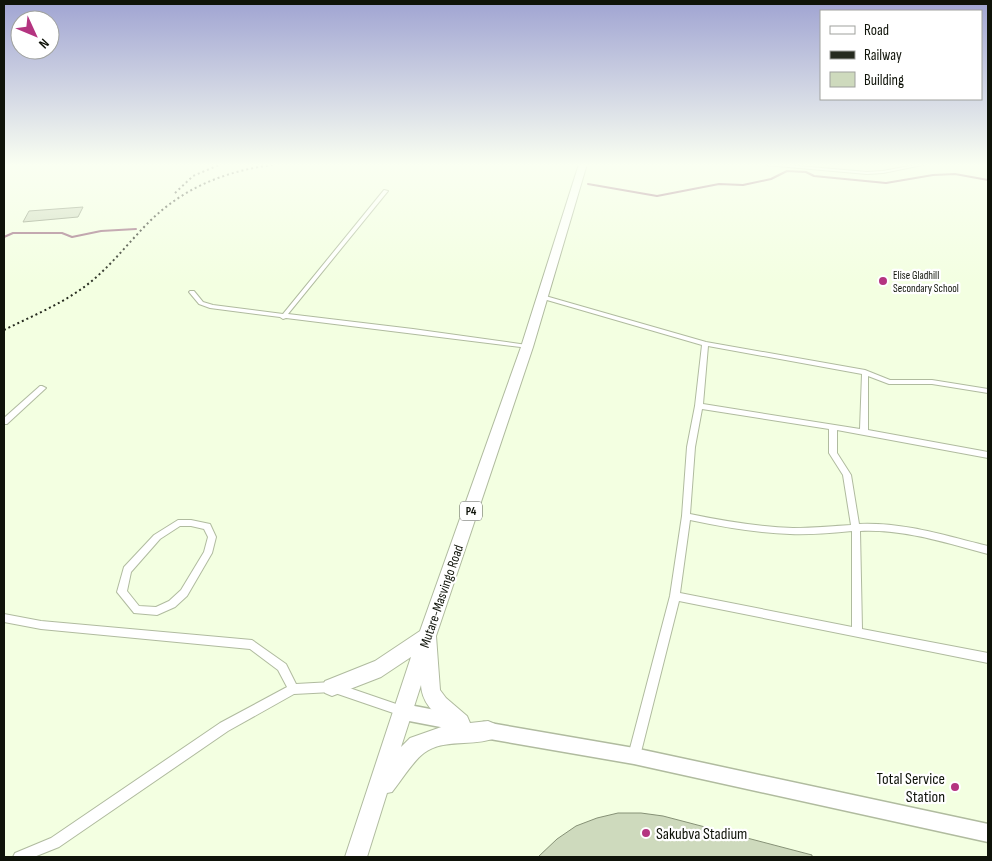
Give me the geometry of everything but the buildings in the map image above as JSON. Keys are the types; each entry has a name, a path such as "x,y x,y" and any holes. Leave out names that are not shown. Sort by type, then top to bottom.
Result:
{"highway":[{"name":"Mutare-Masvingo Road","path":"356,857 427,636 527,348 571,204"},
{"path":"332,687 387,664 427,636 431,693 439,705 460,723"},
{"path":"376,795 417,745 443,735 488,731"}],"street":[{"path":"283,317 375,204"},
{"path":"192,292 201,303 212,307 283,317 413,331 527,348"},
{"path":"542,297 705,344 865,372 889,382 932,382 988,392"},
{"path":"634,756 675,596 686,516 691,447 699,406 705,344"},
{"path":"864,432 865,372"},
{"path":"4,422 42,388"},
{"path":"699,406 864,432 988,455"},
{"path":"833,428 832,453 847,475 856,528 857,631"},
{"path":"686,516 731,526 769,530 807,531 878,526 899,528 988,550"},
{"path":"191,522 207,526 212,537 208,553 194,577 184,593 172,604 157,611 137,610 122,592 127,570 167,529 178,523 191,522"},
{"path":"675,596 988,658"},
{"path":"4,618 41,624 252,645 282,667 293,689"},
{"path":"19,857 55,843 224,727 293,689 332,687 404,712 460,723 488,731 634,756 988,833"}],"waterway":[{"path":"4,237 13,233 62,233 72,237 101,231 136,229"}],"railway":[{"path":"4,330 50,308 83,288 108,266 149,222 170,204"}],"place":[{"name":"Elise Gladhill Secondary School","path":"883,281"},
{"name":"Total Service Station","path":"955,787"},
{"name":"Sakubva Stadium","path":"646,833"}]}
